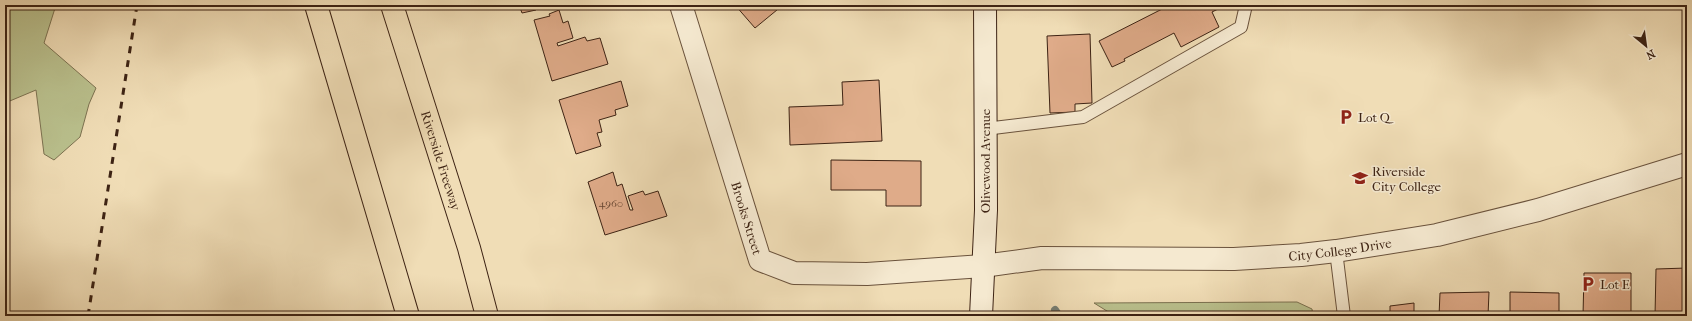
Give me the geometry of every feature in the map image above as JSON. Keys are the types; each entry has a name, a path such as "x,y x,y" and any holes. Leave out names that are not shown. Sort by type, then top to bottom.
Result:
{"highway":[{"path":"316,5 408,316"},
{"name":"Riverside Freeway","path":"392,5 469,248 487,316"}],"street":[{"name":"Brooks Street","path":"680,5 760,260 794,273 866,274 983,266"},
{"name":"Olivewood Avenue","path":"981,316 986,210 985,5"},
{"name":"City College Drive","path":"983,266 1042,258 1234,259 1301,255 1336,251 1437,235 1538,210 1687,164"}],"lane":[{"path":"985,129 1083,118 1241,27 1246,5"},
{"path":"1336,251 1344,316"}],"green space":[{"path":"5,5 56,5 44,43 96,88 89,104 80,137 54,160 44,154 36,90 5,103"},
{"path":"1297,302 1312,309 1313,316 1115,316 1094,303"}],"building":[{"path":"519,5 535,5 536,10 522,13"},
{"path":"735,5 783,5 755,28"},
{"path":"1170,5 1226,5 1212,12 1219,27 1181,47 1174,33 1124,59 1125,61 1112,67 1099,41"},
{"path":"559,10 563,23 568,21 573,38 557,43 558,46 585,37 587,41 600,38 608,64 552,81 534,20 550,16 549,14"},
{"path":"1090,34 1092,103 1075,104 1075,112 1050,113 1047,36"},
{"path":"879,80 882,141 790,145 789,107 843,105 842,82"},
{"path":"621,81 628,106 615,110 616,115 599,120 602,132 597,133 601,146 576,154 559,100"},
{"path":"831,160 921,161 921,206 886,206 886,190 831,190"},
{"path":"613,172 617,186 622,184 630,210 633,210 628,196 643,191 645,195 658,191 667,216 605,235 588,182"},
{"path":"1687,268 1687,316 1655,316 1656,269"},
{"path":"1584,273 1631,273 1631,316 1583,316"},
{"path":"1489,292 1488,316 1439,316 1440,293"},
{"path":"1510,292 1559,293 1559,316 1510,316"},
{"path":"1414,303 1414,316 1390,316 1390,306"}],"waterway":[{"path":"1055,310 1059,316"}],"railway":[{"path":"88,316 137,5"}],"place":[{"name":"Lot Q","path":"1346,117"},
{"name":"Riverside City College","path":"1360,178"},
{"name":"Lot E","path":"1588,284"}]}
